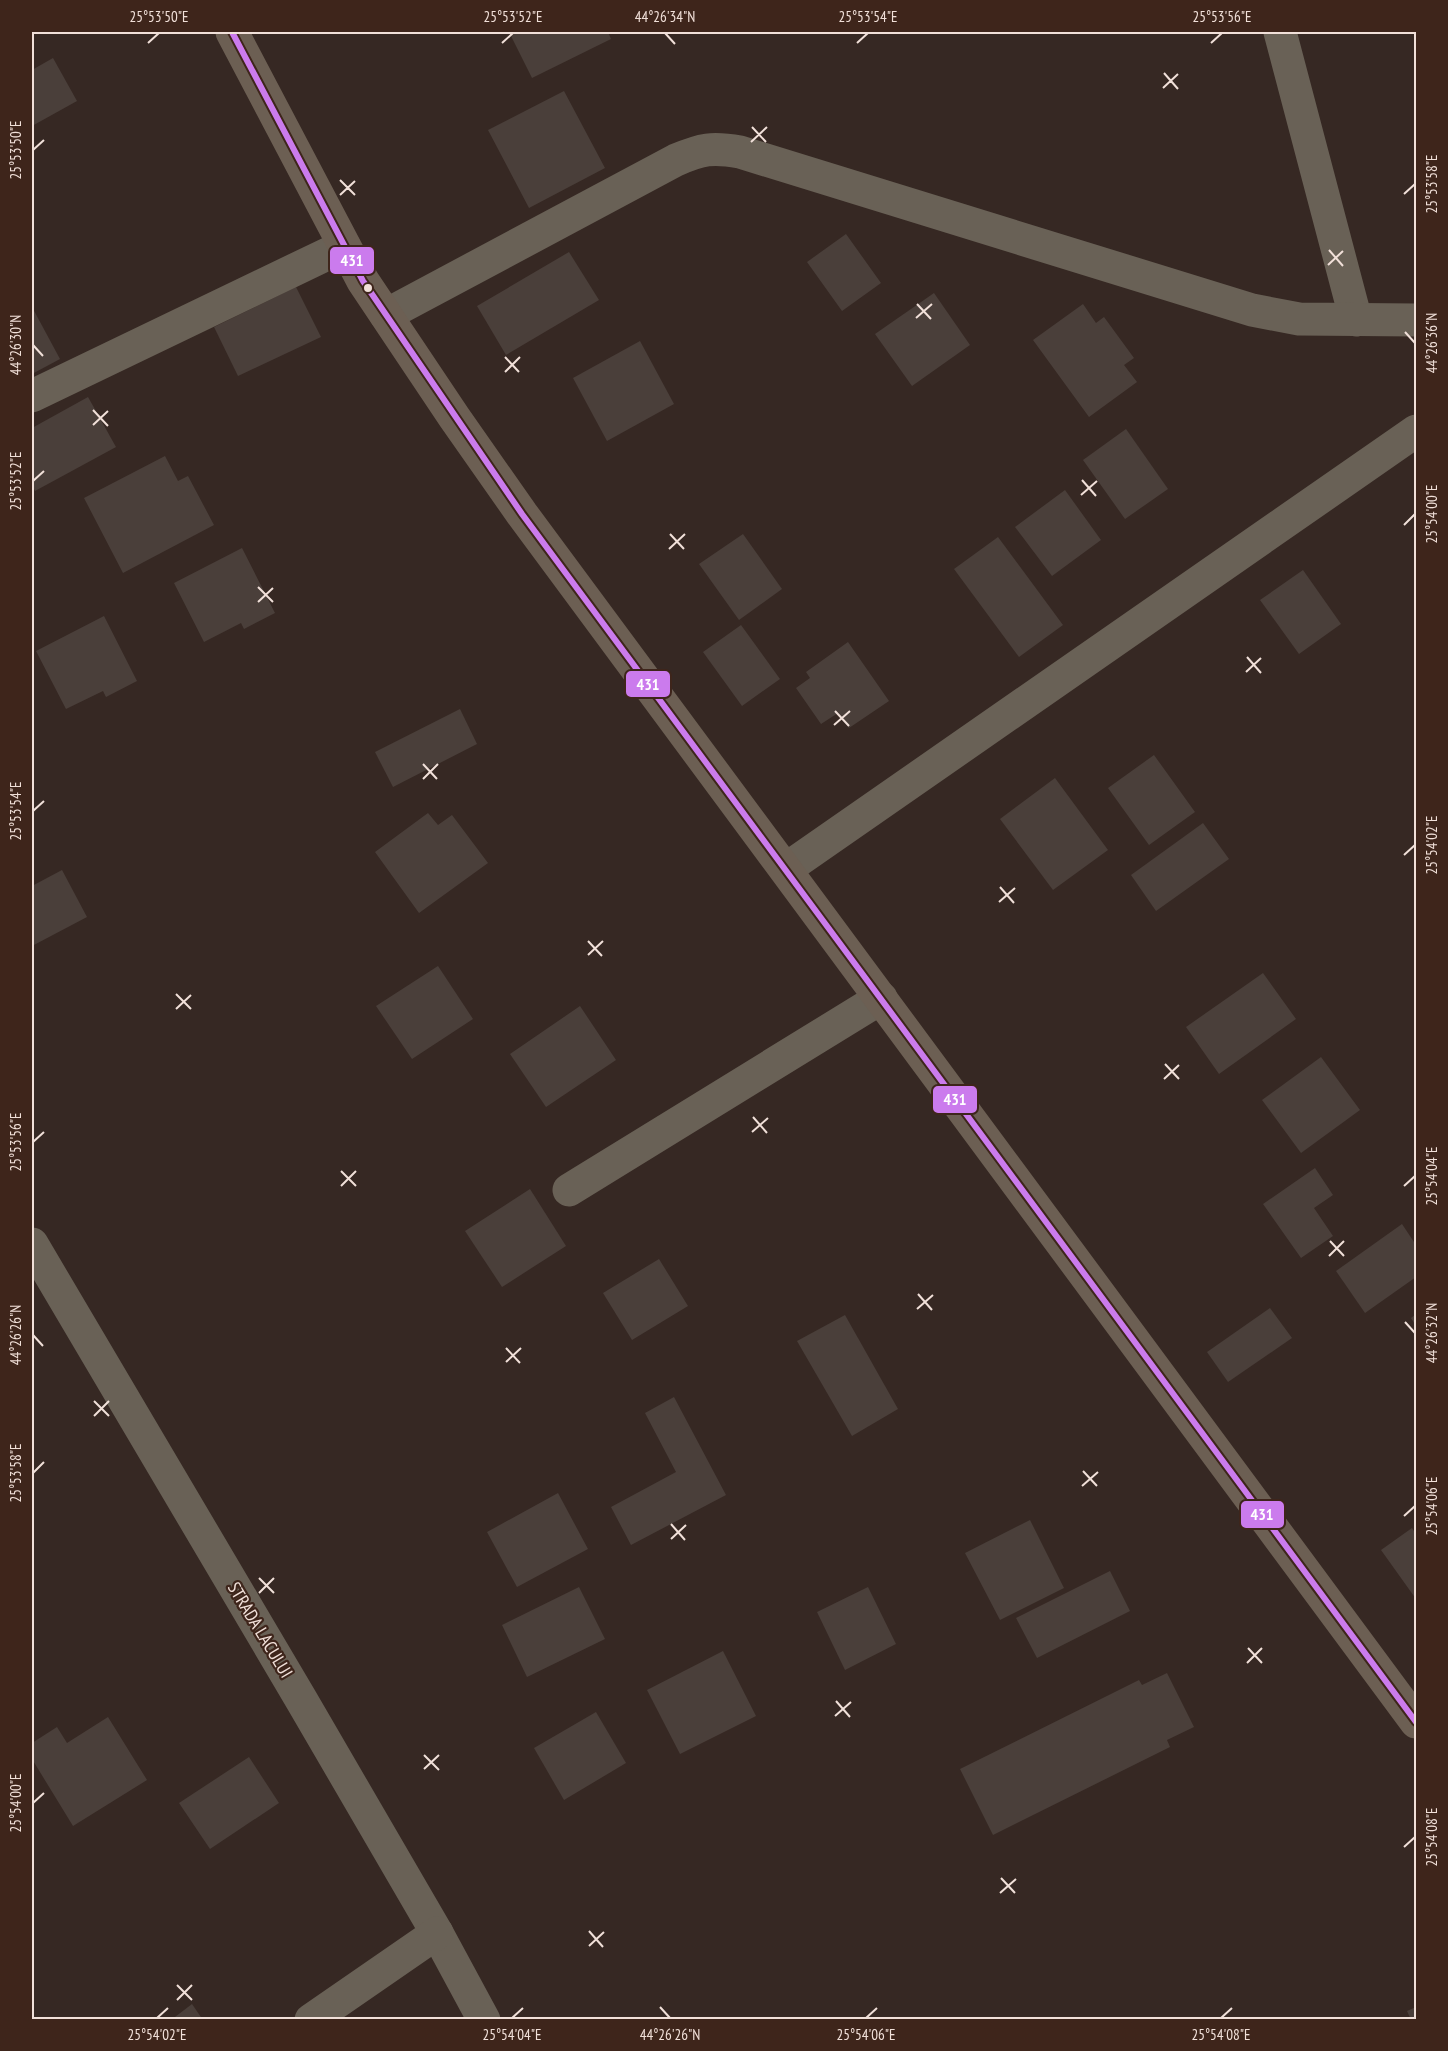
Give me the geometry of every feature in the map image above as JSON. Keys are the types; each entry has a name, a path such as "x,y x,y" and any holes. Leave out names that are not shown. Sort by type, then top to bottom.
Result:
{"main road":[{"path":"232,32 344,246 386,315 454,417 522,514 1416,1722"}],"street":[{"path":"1280,32 1356,320"},
{"path":"386,315 675,160 698,151 720,148 763,159 1252,310 1299,319 1416,320"},
{"path":"32,396 344,246"},
{"path":"786,869 1416,431"},
{"path":"569,1190 881,998"},
{"name":"STRADA LACULUI","path":"32,1244 302,1701 437,1934 483,2019"},
{"path":"311,2019 437,1934"}],"building":[{"path":"509,32 608,32 611,39 532,78"},
{"path":"53,58 77,101 32,126 32,70"},
{"path":"564,91 605,168 529,208 488,130"},
{"path":"846,234 881,283 842,311 807,262"},
{"path":"569,252 599,300 506,355 477,306"},
{"path":"296,287 321,337 238,376 214,327"},
{"path":"934,293 970,345 912,386 875,334"},
{"path":"1083,304 1096,323 1104,317 1134,358 1124,365 1137,382 1089,417 1033,340"},
{"path":"32,307 60,359 32,374"},
{"path":"640,341 674,404 607,441 573,378"},
{"path":"88,397 116,447 35,491 32,485 32,428"},
{"path":"1126,429 1168,489 1125,519 1083,460"},
{"path":"165,456 178,481 188,476 214,525 123,573 84,498"},
{"path":"1065,490 1101,540 1052,576 1015,527"},
{"path":"743,534 782,589 739,620 699,564"},
{"path":"998,537 1063,625 1019,657 954,569"},
{"path":"242,548 275,613 244,629 241,623 204,642 174,583"},
{"path":"1303,570 1341,624 1299,654 1260,600"},
{"path":"104,616 137,681 106,697 103,691 66,709 36,651"},
{"path":"741,625 780,679 742,706 703,652"},
{"path":"848,642 889,701 849,728 838,713 821,724 796,688 810,678 806,672"},
{"path":"460,709 477,744 393,787 375,752"},
{"path":"1154,755 1195,812 1149,845 1108,788"},
{"path":"1055,778 1108,850 1053,890 1000,819"},
{"path":"428,813 438,825 452,815 488,863 419,913 375,852"},
{"path":"1203,823 1229,859 1156,911 1131,875"},
{"path":"62,870 87,917 32,946 32,886"},
{"path":"438,966 473,1019 412,1059 376,1006"},
{"path":"1263,973 1296,1019 1219,1074 1186,1027"},
{"path":"580,1006 616,1060 546,1107 510,1054"},
{"path":"1321,1057 1360,1110 1301,1153 1262,1100"},
{"path":"1315,1168 1333,1195 1314,1208 1333,1236 1301,1258 1263,1204"},
{"path":"530,1189 566,1246 502,1287 465,1231"},
{"path":"1402,1224 1416,1245 1416,1277 1365,1313 1336,1271"},
{"path":"659,1259 688,1306 632,1340 603,1293"},
{"path":"1270,1308 1292,1338 1228,1382 1207,1352"},
{"path":"1416,1314 1416,1326 1411,1318"},
{"path":"845,1315 898,1409 852,1436 797,1341"},
{"path":"674,1397 726,1495 631,1545 611,1507 676,1472 645,1413"},
{"path":"558,1493 588,1549 517,1587 487,1532"},
{"path":"1030,1520 1064,1588 1000,1620 965,1553"},
{"path":"1412,1528 1416,1534 1416,1599 1381,1550"},
{"path":"1110,1571 1130,1611 1037,1658 1016,1618"},
{"path":"579,1587 605,1639 527,1677 502,1625"},
{"path":"868,1587 896,1644 845,1670 817,1612"},
{"path":"723,1651 756,1716 680,1754 647,1690"},
{"path":"1167,1673 1194,1727 1167,1740 1170,1747 993,1835 960,1769 1139,1680 1142,1685"},
{"path":"596,1712 626,1763 564,1800 534,1748"},
{"path":"108,1717 147,1780 73,1826 32,1759 32,1743 57,1727 67,1743"},
{"path":"249,1757 279,1803 210,1849 179,1803"},
{"path":"192,2004 203,2020 171,2020"},
{"path":"1416,2007 1416,2020 1411,2020 1407,2011"}],"transit line":[{"name":"431","path":"232,32 363,281 522,514 1416,1722"}]}
